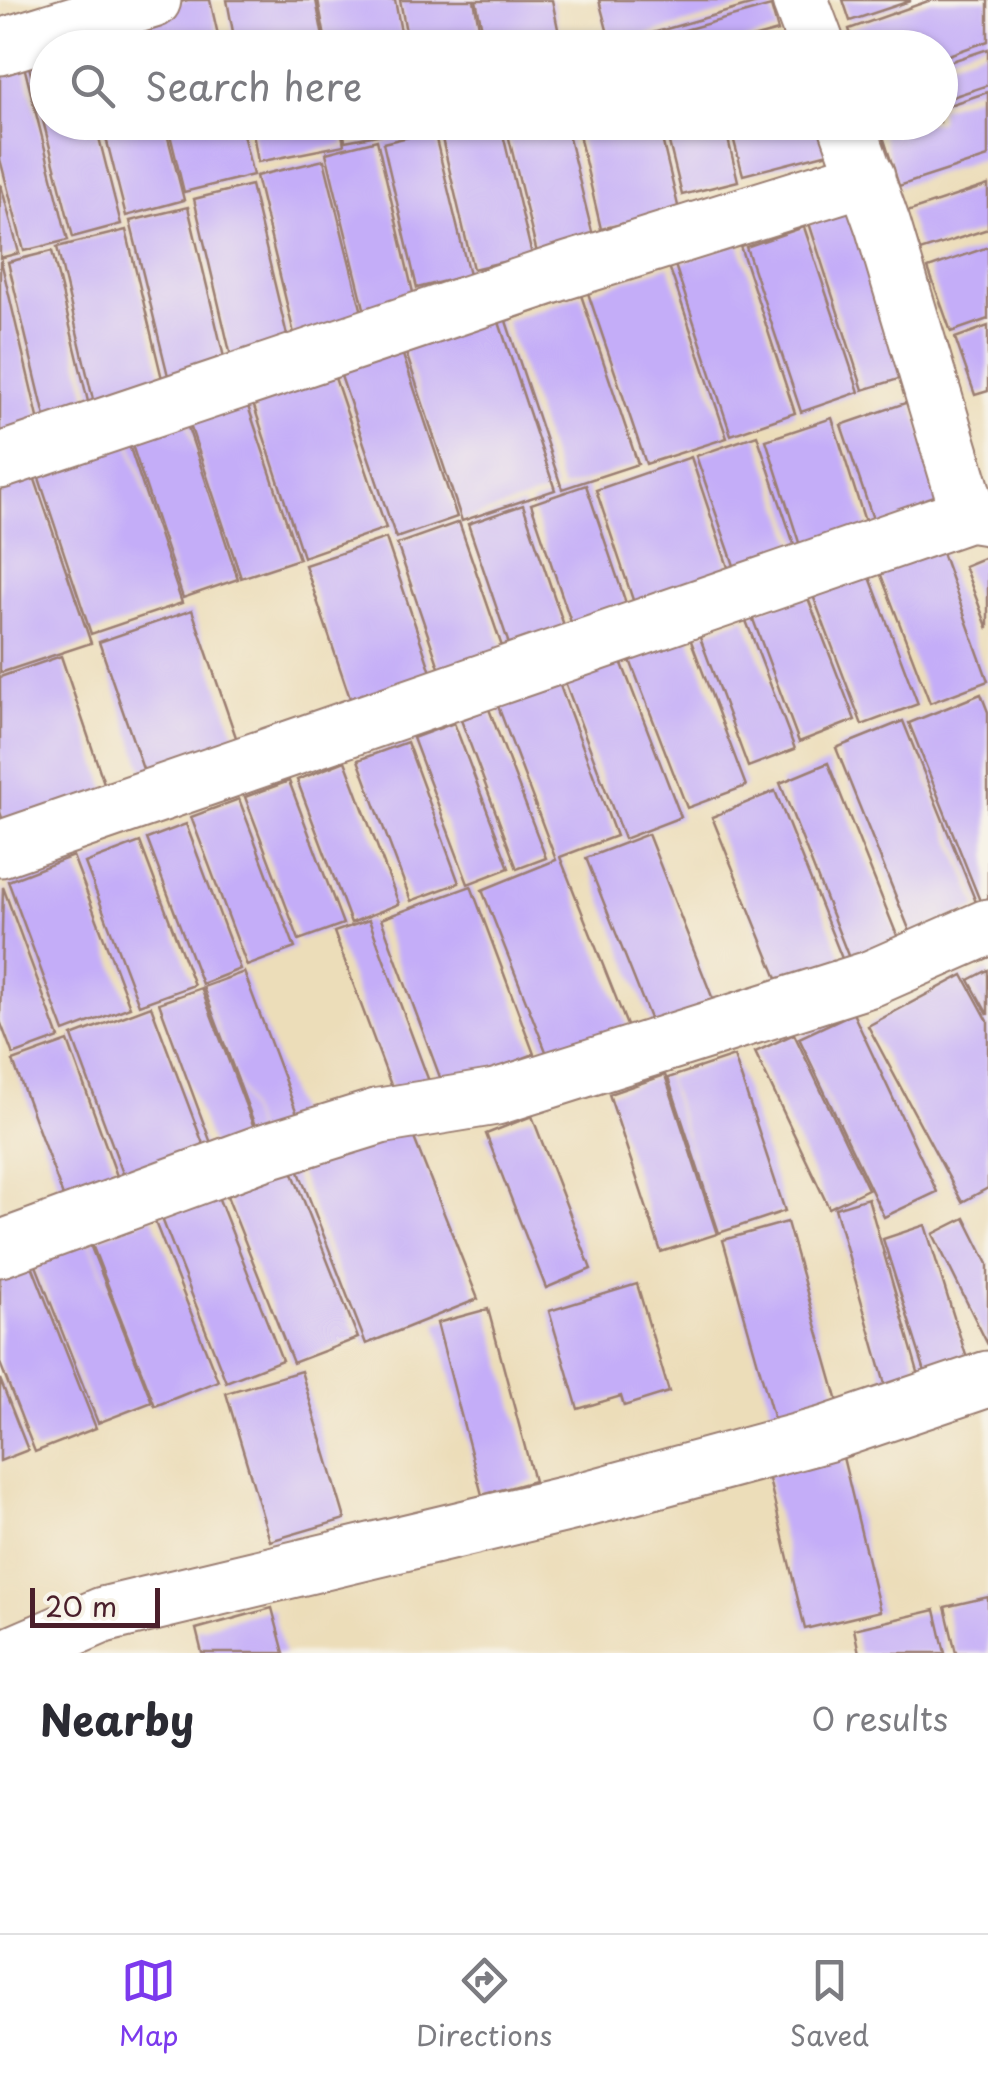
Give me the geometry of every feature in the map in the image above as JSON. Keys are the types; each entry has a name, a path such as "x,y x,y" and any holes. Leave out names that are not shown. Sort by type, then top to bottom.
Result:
{"street":[{"path":"57,30 153,0"},
{"path":"800,0 811,30"},
{"path":"0,48 30,39"},
{"path":"0,848 979,515 853,140"},
{"path":"0,460 559,273 866,177"},
{"path":"0,1249 330,1131 380,1116 496,1097 870,980 988,927"},
{"path":"15,1653 103,1615 594,1497 826,1434 988,1379"}],"building":[{"path":"188,0 210,0 217,30 144,30 140,12"},
{"path":"227,0 316,0 322,30 233,30"},
{"path":"318,0 395,0 401,30 324,30"},
{"path":"400,0 474,0 480,30 406,30"},
{"path":"476,0 552,0 558,30 482,30"},
{"path":"599,0 764,0 663,30 607,30"},
{"path":"843,0 910,0 910,1 850,21"},
{"path":"931,0 988,0 988,41 958,52 958,30 849,29"},
{"path":"771,6 778,30 685,30"},
{"path":"138,21 140,30 119,30"},
{"path":"988,49 988,85 958,95 958,59"},
{"path":"23,62 30,90 30,140 43,140 68,240 24,251 0,159 0,68"},
{"path":"988,92 988,157 899,186 884,140 958,140 958,102"},
{"path":"48,140 100,140 121,224 73,237"},
{"path":"107,140 169,140 184,200 126,216"},
{"path":"171,140 244,140 253,175 184,192"},
{"path":"254,140 343,140 344,145 258,162"},
{"path":"377,140 415,301 365,312 326,153"},
{"path":"436,140 469,275 417,288 383,143"},
{"path":"442,140 504,140 532,255 473,269"},
{"path":"509,140 569,140 594,240 537,253"},
{"path":"580,140 662,140 679,210 601,229"},
{"path":"668,140 728,140 738,181 682,195"},
{"path":"734,140 833,140 836,151 743,175"},
{"path":"324,160 365,325 296,342 256,176"},
{"path":"251,185 291,352 233,365 194,199"},
{"path":"988,185 988,229 920,251 907,212"},
{"path":"0,186 19,253 0,258"},
{"path":"865,205 918,373 863,390 809,223"},
{"path":"188,207 228,374 171,388 130,221"},
{"path":"804,227 859,392 801,412 746,247"},
{"path":"126,230 165,391 95,408 57,247"},
{"path":"739,243 795,413 731,435 675,265"},
{"path":"988,247 988,319 951,332 928,268"},
{"path":"52,251 90,410 46,421 8,262"},
{"path":"0,262 40,426 0,436"},
{"path":"669,266 727,438 646,464 588,293"},
{"path":"581,295 638,464 562,489 506,321"},
{"path":"496,313 555,490 462,521 403,344"},
{"path":"988,326 988,391 975,395 955,338"},
{"path":"400,346 457,517 396,538 338,367"},
{"path":"330,363 386,528 303,557 249,391"},
{"path":"243,391 299,559 241,578 185,410"},
{"path":"911,401 945,505 876,528 841,425"},
{"path":"182,409 238,579 183,598 126,427"},
{"path":"832,418 869,534 803,555 766,440"},
{"path":"123,427 182,603 91,634 32,457"},
{"path":"757,435 798,556 738,577 696,456"},
{"path":"691,457 731,576 636,609 596,490"},
{"path":"28,459 91,643 0,673 0,468"},
{"path":"586,485 632,621 577,640 531,504"},
{"path":"523,505 570,643 515,662 468,524"},
{"path":"459,522 508,664 445,685 397,544"},
{"path":"386,538 435,684 355,713 305,565"},
{"path":"940,547 988,681 930,703 879,570"},
{"path":"988,556 988,629 964,566"},
{"path":"868,572 918,704 862,725 812,593"},
{"path":"806,593 855,720 799,742 751,614"},
{"path":"192,610 238,743 145,775 99,642"},
{"path":"745,618 795,749 748,767 699,635"},
{"path":"688,633 746,786 687,808 628,655"},
{"path":"61,656 108,795 6,830 0,812 0,677"},
{"path":"621,661 681,817 624,839 565,682"},
{"path":"559,683 616,836 560,857 628,1028 549,1059 482,890 556,860 498,706"},
{"path":"981,694 988,712 988,904 982,906 909,723"},
{"path":"489,709 546,858 517,869 461,720"},
{"path":"903,721 978,907 911,934 836,748"},
{"path":"454,723 509,868 468,884 413,738"},
{"path":"407,742 459,883 411,901 358,760"},
{"path":"345,761 399,904 351,923 297,780"},
{"path":"828,763 898,938 849,958 780,783"},
{"path":"289,781 343,924 299,940 245,797"},
{"path":"775,791 843,961 780,986 712,817"},
{"path":"239,799 295,948 247,966 191,817"},
{"path":"186,824 240,969 202,984 147,839"},
{"path":"648,834 716,1007 655,1031 586,858"},
{"path":"140,842 194,985 139,1005 85,863"},
{"path":"73,856 130,1007 64,1032 8,881"},
{"path":"471,886 534,1054 444,1088 381,919"},
{"path":"3,887 59,1038 13,1055 0,1021"},
{"path":"369,920 430,1084 395,1096 334,932"},
{"path":"988,970 988,1015 969,980"},
{"path":"244,972 301,1124 260,1139 203,987"},
{"path":"963,975 988,1021 988,1188 962,1202 868,1026"},
{"path":"201,988 258,1138 215,1154 159,1003"},
{"path":"151,1006 208,1157 128,1187 72,1036"},
{"path":"853,1013 937,1192 884,1217 799,1038"},
{"path":"794,1034 868,1189 829,1208 755,1052"},
{"path":"68,1041 121,1187 67,1207 13,1061"},
{"path":"734,1056 785,1211 719,1233 668,1078"},
{"path":"665,1075 717,1234 661,1252 609,1094"},
{"path":"532,1116 591,1269 546,1288 486,1134"},
{"path":"410,1128 478,1299 366,1344 299,1172"},
{"path":"292,1171 358,1338 293,1363 227,1196"},
{"path":"217,1194 282,1360 226,1382 161,1216"},
{"path":"868,1198 922,1386 888,1395 835,1208"},
{"path":"153,1217 218,1381 155,1406 91,1242"},
{"path":"965,1218 988,1264 988,1345 933,1234"},
{"path":"787,1222 840,1409 776,1427 723,1240"},
{"path":"925,1225 969,1365 927,1378 883,1239"},
{"path":"89,1242 152,1402 98,1423 35,1263"},
{"path":"31,1263 96,1428 35,1452 0,1363 0,1275"},
{"path":"637,1284 669,1392 624,1406 621,1396 578,1409 549,1311"},
{"path":"488,1309 534,1481 482,1495 437,1323"},
{"path":"301,1371 345,1519 270,1541 226,1393"},
{"path":"0,1379 28,1450 0,1461"},
{"path":"842,1453 880,1611 805,1629 767,1471"},
{"path":"988,1597 988,1653 956,1653 945,1607"},
{"path":"272,1608 284,1653 202,1653 196,1629"},
{"path":"935,1610 945,1653 859,1653 854,1629"}]}
